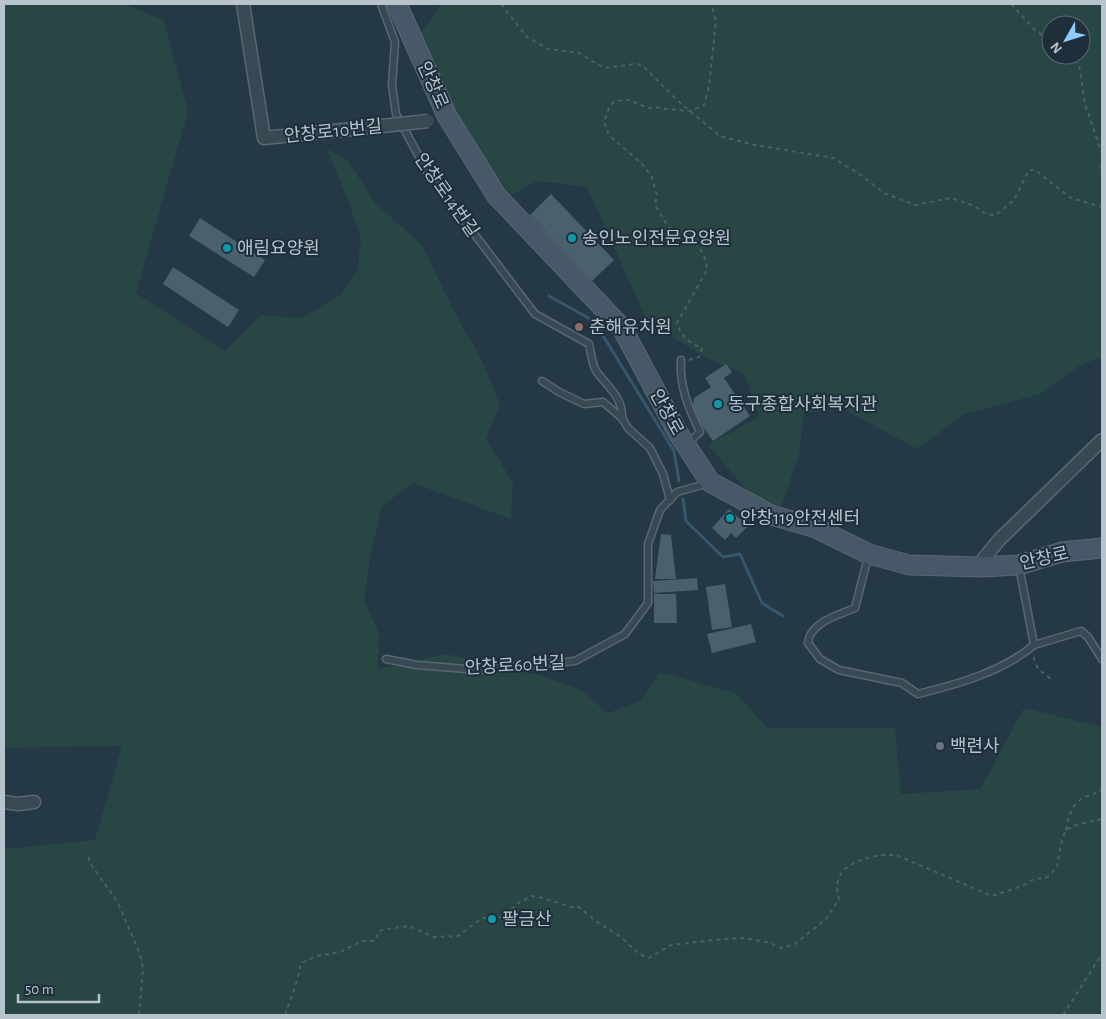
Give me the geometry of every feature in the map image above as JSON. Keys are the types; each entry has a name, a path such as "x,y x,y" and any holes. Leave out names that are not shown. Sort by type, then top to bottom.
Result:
{"street":[{"name":"안창로10번길","path":"243,4 264,138 428,121 447,116"},
{"name":"안창로","path":"397,4 447,116 496,195 622,328 686,445 710,482 771,515 816,528 869,554 908,565 976,567 1019,565 1062,552 1102,548"},
{"path":"976,567 999,540 1102,440"},
{"path":"4,802 18,804 34,802"},
{"path":"4,811 18,804"}],"lane":[{"name":"안창로14번길","path":"381,4 395,42 392,85 396,114 428,173 535,314 589,344 595,369 614,392 622,410 622,418"},
{"path":"681,360 680,373 687,406 700,432 686,445"},
{"path":"542,381 584,404 602,402 622,418 628,428 650,448 663,474 670,500"},
{"name":"안창로60번길","path":"386,659 417,665 479,670 575,661 625,634 648,603 648,544 660,510 677,492 710,482"},
{"path":"869,554 855,608 827,620 814,629 809,637 808,643 820,659 839,670 902,683 918,694 990,672 1020,656 1034,644 1081,631 1088,637 1102,659"},
{"path":"1019,565 1034,644"}],"path":[{"path":"501,4 527,37 548,49 579,53 604,68 642,65 690,111 725,138 833,158 858,173 884,193 915,205 951,198 975,206 982,212 992,215 997,214 1014,200 1029,170 1035,170 1071,198 1102,207"},
{"path":"681,360 693,360 699,357 702,348 689,343 679,330 677,323 707,270 707,261 701,250 681,231 669,228 655,205 657,196 652,177 643,165 609,135 604,122 610,105 616,101 629,100 648,108 690,111 704,105 707,98 716,20 711,4"},
{"path":"1011,4 1041,34"},
{"path":"1079,65 1085,104 1102,155 1102,178"},
{"path":"1034,644 1034,661 1041,672 1050,679"},
{"path":"285,1015 297,981 301,962 317,956 340,952 362,941 375,940 378,932 383,929 408,926 434,937 458,936 482,918 504,918 518,903 532,896 571,907 579,907 622,937 639,954 649,958 671,945 724,939 745,938 770,943 781,948 795,944 826,919 839,899 837,884 844,869 865,859 887,855 896,855 992,896 1022,886 1032,880 1048,877 1057,867 1069,812 1080,800 1096,794 1102,789"},
{"path":"1066,830 1076,825 1102,819"},
{"path":"88,857 92,866 118,903 140,954 142,968 138,1015"},
{"path":"1063,1015 1102,954"}],"green space":[{"path":"4,4 123,4 164,20 188,112 136,293 225,351 261,315 302,318 340,295 357,271 361,239 327,149 348,161 376,204 422,245 457,317 481,358 500,405 486,438 513,483 511,519 413,483 382,506 371,552 364,600 379,634 378,669 446,654 547,677 582,691 608,713 641,701 659,672 736,693 767,728 895,728 901,794 980,789 1024,708 1102,727 1102,1015 4,1015 4,849 95,840 122,746 4,748"},
{"path":"442,4 1102,4 1102,357 1082,364 1040,394 965,414 917,449 841,408 804,413 799,454 780,511 755,500 708,445 759,417 745,374 708,359 647,321 587,187 537,181 511,195 462,133 421,32"}],"building":[{"name":"송인노인전문요양원","path":"551,194 614,260 592,281 530,215"},
{"name":"애림요양원","path":"200,218 265,260 254,277 189,236"},
{"path":"173,267 239,310 228,327 163,284"},
{"name":"동구종합사회복지관","path":"726,364 732,372 724,378 750,416 713,441 692,411 694,398 711,387 705,378"},
{"name":"안창119안전센터","path":"729,509 748,526 736,538 731,533 725,540 712,528"},
{"path":"661,534 671,535 676,579 655,579"},
{"path":"697,578 698,590 654,593 653,581"},
{"path":"725,584 732,627 712,630 706,587"},
{"path":"654,594 676,594 677,623 654,623"},
{"path":"751,624 756,642 712,653 707,634"}],"waterway":[{"path":"549,296 594,321 674,451 679,481"},
{"path":"683,499 686,521 723,557 740,554 762,603 783,616"}],"place":[{"name":"송인노인전문요양원","path":"572,238"},
{"name":"애림요양원","path":"227,248"},
{"name":"춘해유치원","path":"579,327"},
{"name":"동구종합사회복지관","path":"718,404"},
{"name":"안창119안전센터","path":"730,518"},
{"name":"백련사","path":"940,746"},
{"name":"팔금산","path":"492,919"}]}
